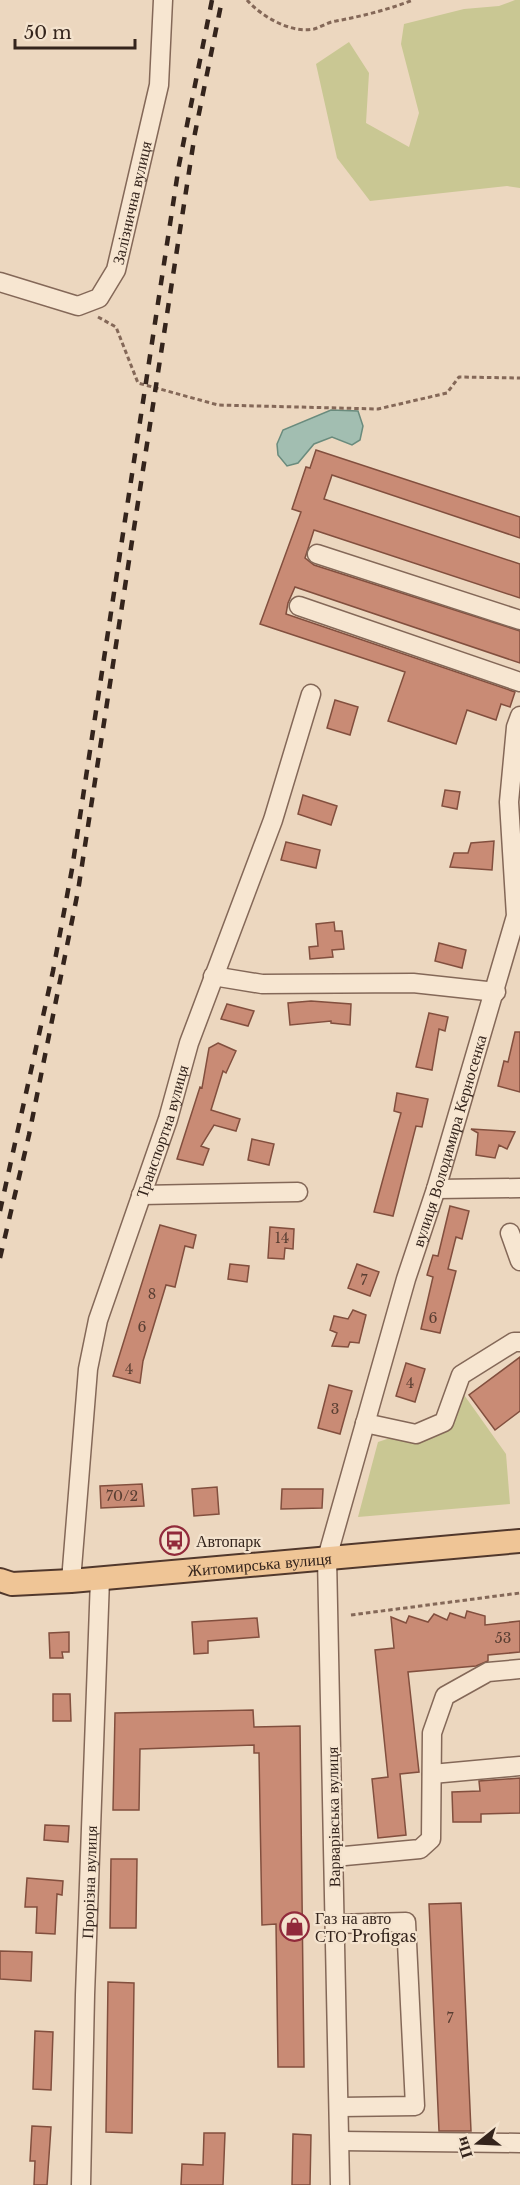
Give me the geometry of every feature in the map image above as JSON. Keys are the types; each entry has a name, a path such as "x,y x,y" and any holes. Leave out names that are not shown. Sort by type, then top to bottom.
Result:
{"main road":[{"name":"Житомирська вулиця","path":"4,1584 100,1579 520,1541"}],"street":[{"name":"Залізнична вулиця","path":"78,306 99,298 116,270 159,85 163,0"},
{"path":"0,282 78,306"},
{"path":"317,554 520,620"},
{"path":"299,606 520,682"},
{"name":"Транспортна вулиця","path":"70,1581 88,1369 98,1320 168,1119 189,1043 273,820 311,694"},
{"name":"вулиця Володимира Керносенка","path":"327,1558 406,1279 436,1189 518,916 510,802 516,727 520,716"},
{"path":"213,976 262,984 413,983 496,992"},
{"path":"436,1189 520,1188"},
{"path":"141,1195 298,1192"},
{"path":"510,1233 520,1261"},
{"path":"365,1423 416,1434 444,1422 460,1375 514,1342 520,1342"},
{"name":"Варварівська вулиця","path":"327,1558 340,2185"},
{"name":"Прорізна вулиця","path":"81,2185 85,1983 100,1579"},
{"path":"334,1857 420,1849 431,1839 432,1733 445,1696 488,1672 520,1669"},
{"path":"432,1774 520,1766"},
{"path":"335,1924 406,1922 415,2106 340,2107"},
{"path":"340,2141 520,2143"}],"path":[{"path":"247,0 257,11 278,22 294,28 313,29 331,21 376,14 412,0"},
{"path":"78,306 116,327 138,383 218,405 378,409 447,393 459,377 520,378"},
{"path":"351,1615 520,1593"}],"shaded area":[{"path":"520,0 520,188 507,186 370,201 337,158 316,64 349,42 369,73 366,123 409,147 419,113 401,44 404,24 464,9 499,6"},
{"path":"331,410 358,411 363,426 360,440 352,445 332,437 314,444 298,463 287,466 278,455 277,444 283,430"},
{"path":"462,1392 506,1454 510,1504 358,1517 378,1442 396,1436 416,1444 449,1429"}],"building":[{"path":"316,450 520,517 520,538 332,475 324,499 520,564 520,598 314,530 305,558 314,565 520,631 520,663 295,587 288,603 286,614 515,692 510,707 501,704 496,720 467,710 456,744 388,721 405,672 260,624 301,512 292,509 306,467 310,468"},
{"path":"335,700 358,707 350,735 327,728"},
{"path":"445,790 460,792 457,809 442,806"},
{"path":"303,795 337,806 331,825 298,814"},
{"path":"494,841 492,870 450,867 454,853 468,853 471,843"},
{"path":"286,842 320,850 316,868 281,860"},
{"path":"334,922 335,931 342,931 344,949 332,950 333,957 310,959 309,947 318,946 316,924"},
{"path":"439,943 466,950 462,968 435,961"},
{"path":"311,1001 351,1004 350,1025 331,1023 331,1021 290,1025 288,1003"},
{"path":"227,1004 254,1011 248,1026 221,1019"},
{"path":"429,1013 448,1017 445,1031 439,1029 432,1070 416,1067"},
{"path":"515,1032 520,1032 520,1092 498,1086 504,1061 508,1062"},
{"path":"218,1043 236,1051 226,1073 223,1071 211,1110 240,1119 236,1131 214,1125 201,1146 209,1149 203,1165 177,1159 200,1087 202,1088 209,1048"},
{"path":"397,1093 428,1099 422,1127 416,1126 393,1216 374,1212 401,1113 394,1111"},
{"path":"471,1129 515,1132 507,1149 499,1145 495,1158 476,1155 478,1133"},
{"path":"252,1139 274,1144 269,1165 248,1160"},
{"path":"450,1206 469,1211 462,1239 456,1237 448,1269 456,1271 440,1333 421,1329 433,1277 427,1275 433,1255 438,1256"},
{"path":"160,1225 196,1235 193,1248 185,1246 175,1287 166,1285 143,1361 140,1383 113,1376"},
{"path":"270,1227 294,1229 293,1249 285,1248 284,1259 268,1258"},
{"path":"230,1264 249,1266 247,1282 228,1279"},
{"path":"357,1264 379,1272 370,1296 348,1288"},
{"path":"353,1310 366,1315 359,1343 350,1342 348,1347 332,1346 337,1333 330,1330 334,1316 348,1319"},
{"path":"520,1357 520,1411 495,1430 469,1395"},
{"path":"406,1363 425,1369 415,1402 396,1396"},
{"path":"329,1385 352,1391 340,1434 318,1428"},
{"path":"142,1484 144,1506 101,1508 100,1486"},
{"path":"217,1487 219,1514 194,1516 192,1489"},
{"path":"282,1489 323,1489 322,1508 281,1509"},
{"path":"467,1611 485,1616 485,1625 520,1621 520,1652 488,1655 488,1661 476,1666 408,1672 419,1772 400,1774 406,1835 378,1838 372,1779 388,1777 375,1650 394,1648 391,1617 406,1623 409,1616 428,1622 434,1614 447,1620 450,1613 465,1618"},
{"path":"257,1618 259,1637 208,1641 208,1653 194,1654 192,1622"},
{"path":"69,1632 69,1652 62,1652 63,1658 50,1658 49,1633"},
{"path":"53,1694 70,1694 71,1721 53,1721"},
{"path":"253,1710 254,1727 300,1726 304,2067 278,2067 276,1924 262,1925 259,1753 254,1753 254,1745 140,1749 139,1810 113,1810 115,1713"},
{"path":"520,1778 520,1813 481,1814 481,1822 453,1822 452,1792 480,1791 479,1781"},
{"path":"45,1825 69,1826 68,1842 44,1840"},
{"path":"111,1859 137,1859 136,1928 110,1928"},
{"path":"27,1878 63,1881 62,1895 57,1894 55,1934 36,1933 37,1907 25,1907"},
{"path":"461,1903 471,2131 439,2131 429,1904"},
{"path":"0,1951 32,1952 31,1981 0,1979"},
{"path":"108,1982 134,1983 132,2133 106,2132"},
{"path":"35,2031 53,2032 51,2090 33,2089"},
{"path":"32,2126 51,2127 47,2185 34,2185 35,2161 30,2161"},
{"path":"204,2133 225,2133 223,2185 181,2185 182,2164 203,2165"},
{"path":"293,2134 311,2135 310,2185 292,2185"}],"railway":[{"path":"0,1211 53,971 72,869 179,165 212,0"},
{"path":"0,1258 29,1135 78,891 195,133 222,0"}],"place":[{"name":"Автопарк","path":"175,1541"},
{"name":"Газ на авто СТО Profigas","path":"294,1927"}]}
